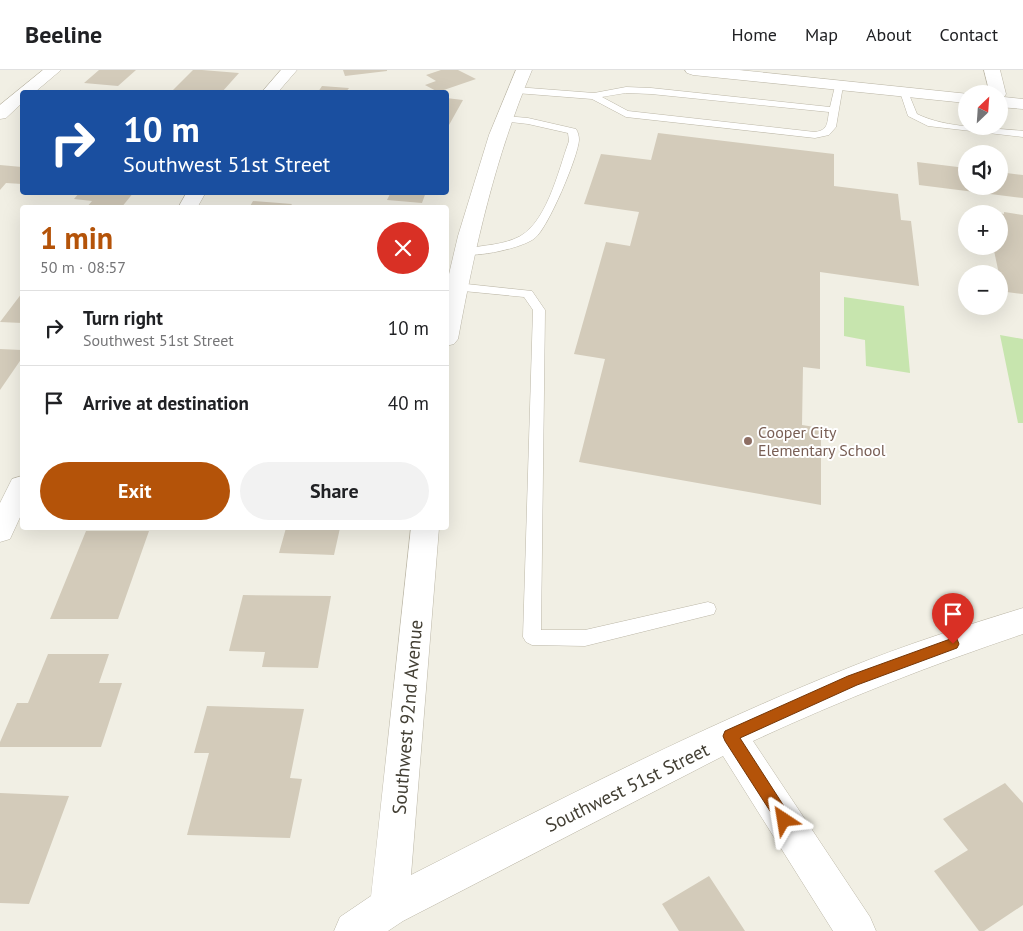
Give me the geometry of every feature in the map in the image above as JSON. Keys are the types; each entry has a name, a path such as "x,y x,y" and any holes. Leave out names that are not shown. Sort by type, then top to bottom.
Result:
{"street":[{"path":"28,90 53,70"},
{"path":"272,90 289,70"},
{"path":"449,325 478,195 524,70"},
{"path":"693,70 756,73 839,86 958,97"},
{"path":"992,70 996,85"},
{"path":"0,114 20,97"},
{"path":"1008,100 1023,104"},
{"path":"0,531 20,490"},
{"name":"Southwest 92nd Avenue","path":"389,907 425,530"},
{"name":"Southwest 51st Street","path":"354,931 389,907 730,736 853,680 916,656 1023,621"},
{"path":"730,736 856,931"}],"lane":[{"path":"594,96 626,114 815,135 826,133 831,127 839,86"},
{"path":"516,90 594,96 626,90 651,91 835,110"},
{"path":"904,92 913,116 928,123 1023,134"},
{"path":"465,252 504,245 530,236 541,225 574,140 573,131 561,127 505,119"},
{"path":"457,287 528,294 539,310 532,637 585,638 708,609"}],"green space":[{"path":"844,297 904,306 910,373 866,366 865,340 844,336"},
{"path":"1000,335 1023,339 1023,423 1018,423"}],"building":[{"path":"99,70 136,70 118,86 84,83"},
{"path":"193,70 239,73 224,90 173,90"},
{"path":"343,70 387,70 387,71 345,76"},
{"path":"441,70 458,70 476,79 444,90 434,90 425,85 436,81 426,75"},
{"path":"322,86 349,88 348,90 319,90"},
{"path":"449,98 463,100 449,125"},
{"path":"658,133 834,154 834,186 898,194 901,220 911,221 919,286 820,272 820,369 803,367 802,425 821,428 821,505 579,462 605,359 574,354 606,242 630,246 639,212 584,204 601,154 651,160"},
{"path":"917,162 958,167 958,190 919,185"},
{"path":"0,165 20,167 20,184 6,183 0,190"},
{"path":"1008,173 1023,175 1023,198 999,195 1008,195"},
{"path":"77,195 132,195 123,205 89,205 92,201 74,199"},
{"path":"390,195 425,195 422,203 387,200"},
{"path":"253,201 292,204 291,205 251,205"},
{"path":"1008,213 1023,215 1023,294 1008,292 1008,265 997,265 995,255 1008,255"},
{"path":"20,296 20,323 0,322"},
{"path":"0,349 20,350 20,361 0,390"},
{"path":"285,530 340,530 334,555 279,553"},
{"path":"86,531 149,531 118,619 50,619"},
{"path":"243,595 331,596 318,668 262,667 265,652 229,651"},
{"path":"48,654 109,654 99,683 122,683 101,747 0,747 0,742 17,703 28,703"},
{"path":"207,706 304,709 290,778 302,779 290,838 187,835 209,753 194,753"},
{"path":"1005,783 1023,803 1023,905 984,931 979,931 934,871 968,850 943,819"},
{"path":"0,793 69,796 29,904 0,903"},
{"path":"709,876 745,931 679,931 662,904"}],"place":[{"name":"Cooper City Elementary School","path":"748,441"}],"route":[{"path":"784,820 730,736 853,680 953,644"}]}
